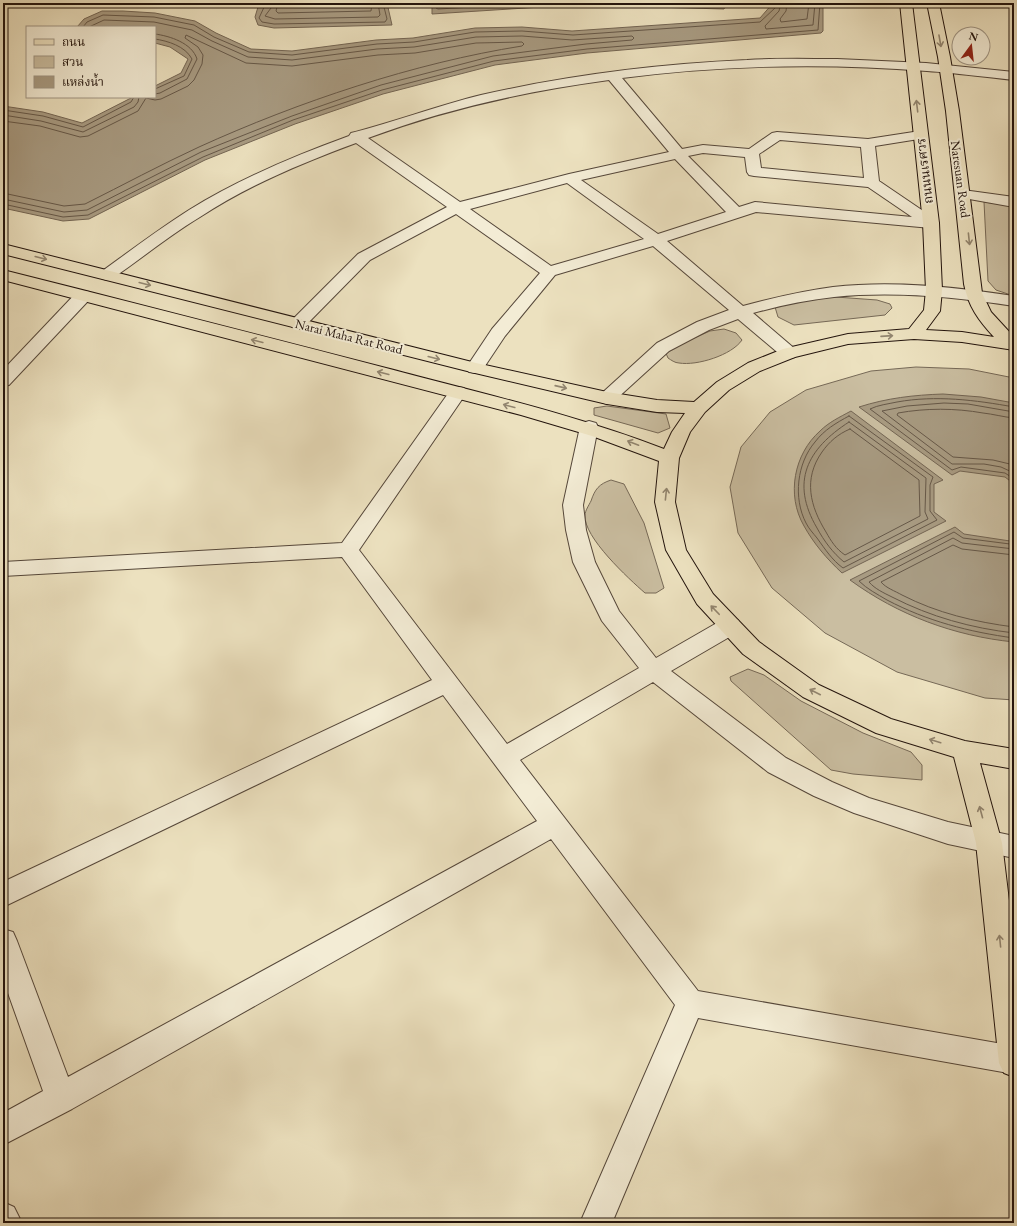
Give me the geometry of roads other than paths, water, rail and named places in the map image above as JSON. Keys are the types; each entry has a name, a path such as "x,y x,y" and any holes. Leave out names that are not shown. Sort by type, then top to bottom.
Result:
{"main road":[{"name":"ถนนนเรศวร","path":"906,3 930,223 934,290 932,311 914,334"},
{"name":"Naresuan Road","path":"932,3 945,68 963,194 974,294 987,320 1012,345"},
{"name":"Narai Maha Rat Road","path":"3,249 475,368 607,398 657,406 698,408"},
{"name":"Narai Maha Rat Road","path":"3,275 458,392 589,428 633,443 669,458"},
{"path":"1012,345 962,337 914,334 848,339 789,353 754,367 723,386 698,408 681,432 669,458 665,502 676,550 705,599 751,648 811,690 884,726 965,751 1014,759"},
{"path":"965,751 1002,845 1014,1063"}],"street":[{"path":"107,275 194,214 270,173 356,136 448,108 525,89 612,75 718,65 827,62 945,68 1014,76"},
{"path":"612,75 678,155 736,213"},
{"path":"298,323 364,257 456,208 569,178 703,149 752,153 777,136 868,143 920,135"},
{"path":"356,136 548,272"},
{"path":"868,143 872,183"},
{"path":"752,153 754,172 872,183 930,223"},
{"path":"569,178 656,240 789,353"},
{"path":"963,194 1014,202"},
{"path":"475,368 498,333 548,272 656,240 755,207 930,223"},
{"path":"607,398 661,348 695,329 740,311 799,297 840,291 906,289 934,290 974,294 1014,301"},
{"path":"3,381 83,296"},
{"path":"348,550 458,392"},
{"path":"589,428 573,506 576,530 584,562 610,616 653,670 771,761 784,769 863,806 948,833 1002,845"},
{"path":"3,569 348,550"},
{"path":"348,550 446,683 505,758 690,1003 1014,1060"},
{"path":"505,758 730,626"},
{"path":"3,895 446,683"},
{"path":"3,1130 555,824"},
{"path":"3,941 61,1098"},
{"path":"596,1223 690,1003"},
{"path":"3,1218 6,1223"}],"water":[{"path":"266,3 387,3 392,25 274,28 258,25 255,17 258,7"},
{"path":"432,3 557,3 557,6 432,14"},
{"path":"584,3 727,3 724,9 583,5"},
{"path":"773,3 823,3 823,31 821,33 587,53 495,65 383,94 295,124 205,160 89,219 63,221 3,208 3,106 43,112 82,123 131,98 156,98 156,86 181,73 188,59 170,47 156,43 156,26 78,26 84,19 102,11 155,13 195,21 216,33 251,49 292,51 376,40 413,38 475,28 522,27 572,31 760,18"},
{"path":"943,394 981,397 1014,403 1014,484 1005,477 960,471 952,475 859,407 880,401 922,395"},
{"path":"851,411 943,480 934,484 934,512 946,521 842,573 821,551 804,526 798,514 794,488 799,463 811,440 827,425"},
{"path":"955,527 964,534 1010,541 1014,539 1014,642 970,635 928,622 887,604 850,580"}]}
